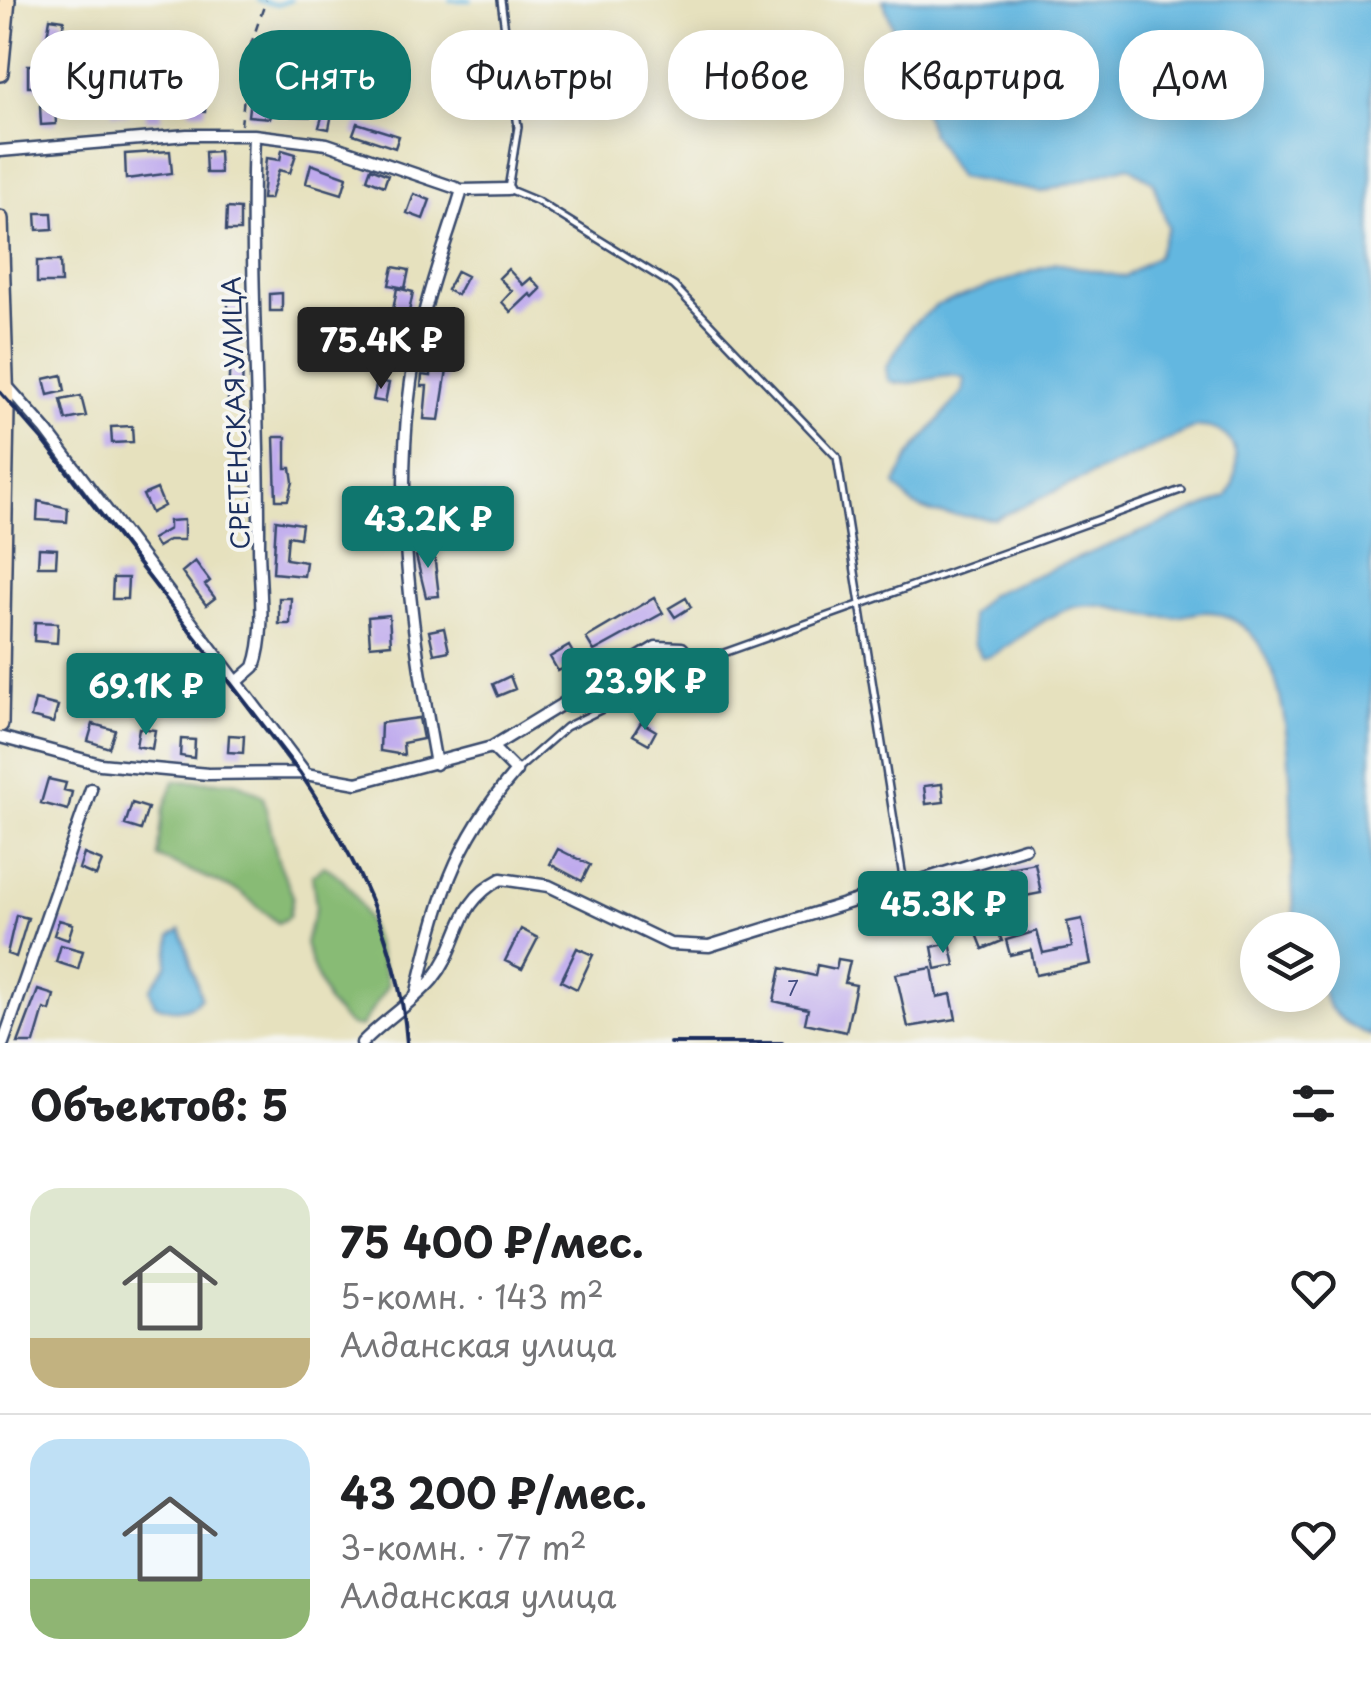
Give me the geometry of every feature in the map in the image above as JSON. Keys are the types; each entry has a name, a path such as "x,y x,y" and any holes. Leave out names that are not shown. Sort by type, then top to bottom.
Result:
{"street":[{"path":"0,73 8,0"},
{"path":"0,151 86,142 254,135 326,144 462,190 508,189"},
{"name":"СРЕТЕНСКАЯ УЛИЦА","path":"237,682 254,667 259,626 260,460 251,247 254,135"},
{"path":"436,764 408,603 403,453 421,326 462,190"},
{"path":"0,219 0,724"},
{"path":"3,384 46,430 306,775"},
{"path":"0,738 100,764 208,774 306,775 357,783 492,748 656,647 678,646 695,664"},
{"path":"416,996 447,876 489,802 516,770 492,748"},
{"path":"2,1043 91,789"},
{"path":"362,1043 416,996 448,954 470,901 502,879 548,886 670,944 709,946 1025,848"}],"lane":[{"path":"501,0 518,127 508,189 538,201 674,286 837,457 904,884"},
{"path":"516,770 566,727 695,664 1182,490"}],"path":[{"path":"240,134 248,50 266,0"}],"green space":[{"path":"174,781 236,782 263,796 278,860 293,896 289,917 278,923 240,892 158,857 163,811"},
{"path":"324,866 350,888 359,903 388,985 361,1027 349,1025 328,1003 305,943 316,907 312,875"}],"water":[{"path":"883,0 1371,0 1371,1036 1334,1012 1340,1012 1340,912 1294,912 1288,752 1282,704 1269,662 1248,630 1211,612 1160,617 1081,606 1053,616 990,656 982,657 974,644 970,615 990,594 1227,497 1236,472 1229,440 1221,432 1196,427 995,519 934,513 913,505 895,485 909,456 963,391 965,379 946,376 906,383 888,380 886,368 911,326 937,305 1056,263 1124,277 1157,256 1168,227 1153,182 1128,166 1042,192 958,177 927,120 1099,120 1099,30 894,30"},
{"path":"181,930 201,997 186,1008 166,1008 154,1003 150,989 167,966 171,936"}],"building":[{"path":"50,18 64,20 62,30 48,30"},
{"path":"41,120 56,120 56,124 41,125"},
{"path":"321,120 331,120 329,129 319,127"},
{"path":"357,123 399,136 395,148 353,134"},
{"path":"282,150 296,154 290,173 279,170 270,199 262,199 266,158 280,160"},
{"path":"170,151 172,173 126,179 125,154"},
{"path":"219,151 220,173 206,173 205,152"},
{"path":"311,164 347,177 342,194 306,183"},
{"path":"371,168 388,175 384,186 367,179"},
{"path":"414,194 430,200 423,219 407,213"},
{"path":"227,208 240,209 240,231 226,231"},
{"path":"36,213 52,213 53,229 37,230"},
{"path":"37,261 60,261 61,283 37,283"},
{"path":"393,267 409,270 405,288 389,285"},
{"path":"508,269 523,285 531,278 541,289 511,312 502,302 512,291 499,278"},
{"path":"457,271 467,276 457,295 447,290"},
{"path":"397,288 413,292 405,332 395,330 389,365 374,362 379,325 390,327"},
{"path":"282,293 282,311 270,311 270,294"},
{"path":"228,300 242,300 242,321 228,320"},
{"path":"432,350 450,351 439,420 424,419 427,386 421,386 422,375 431,376"},
{"path":"243,352 242,400 228,401 230,353"},
{"path":"62,375 65,391 48,395 44,379"},
{"path":"377,381 389,383 385,402 373,400"},
{"path":"81,396 86,416 66,420 61,400"},
{"path":"132,426 133,442 112,443 111,427"},
{"path":"274,437 286,437 286,468 291,468 293,482 288,500 276,500"},
{"path":"157,489 164,506 151,513 143,495"},
{"path":"485,493 488,503 471,509 468,499"},
{"path":"38,501 68,508 67,522 37,520"},
{"path":"363,517 379,520 376,533 360,530"},
{"path":"184,520 184,540 169,540 157,547 152,539 169,529 169,521"},
{"path":"276,520 302,524 300,538 288,536 286,559 306,562 304,576 273,573"},
{"path":"433,545 439,596 426,597 416,556 420,556 422,546"},
{"path":"39,548 57,549 56,566 38,566"},
{"path":"195,561 210,581 205,585 215,598 206,605 182,572"},
{"path":"113,578 128,578 127,599 112,599"},
{"path":"279,598 291,598 290,624 279,624"},
{"path":"654,598 663,613 594,651 586,638"},
{"path":"686,598 691,607 675,617 669,608"},
{"path":"389,615 391,644 370,646 368,617"},
{"path":"35,622 58,623 57,643 34,641"},
{"path":"444,628 449,651 434,654 429,631"},
{"path":"569,646 585,674 574,681 566,667 558,671 550,657"},
{"path":"164,669 183,671 182,685 162,684"},
{"path":"510,676 515,689 498,696 493,684"},
{"path":"35,700 58,706 53,723 31,717"},
{"path":"419,718 423,739 403,743 404,755 380,751 381,723"},
{"path":"641,722 656,731 649,744 633,735"},
{"path":"93,724 115,730 109,748 88,741"},
{"path":"139,728 155,730 152,749 136,746"},
{"path":"229,735 244,736 243,753 228,752"},
{"path":"181,739 195,740 194,758 180,756"},
{"path":"48,779 66,783 64,790 72,792 68,810 41,803"},
{"path":"942,784 944,802 926,804 924,786"},
{"path":"132,803 148,808 141,830 125,825"},
{"path":"558,849 590,865 582,881 550,864"},
{"path":"84,854 102,861 96,876 79,869"},
{"path":"1035,863 1041,893 1015,898 1009,868"},
{"path":"968,880 972,900 956,903 952,883"},
{"path":"912,897 916,913 885,922 881,905"},
{"path":"16,915 28,918 16,957 7,954"},
{"path":"992,917 1002,941 983,949 973,924"},
{"path":"1082,919 1091,964 1036,975 1031,950 1010,955 1006,940 1037,931 1043,953 1072,947 1067,922"},
{"path":"59,920 73,924 68,940 54,935"},
{"path":"521,929 538,938 522,969 505,961"},
{"path":"950,943 955,965 936,969 932,947"},
{"path":"61,945 83,951 78,969 56,962"},
{"path":"577,948 593,955 577,989 561,981"},
{"path":"838,959 850,961 845,983 856,985 846,1032 805,1023 808,1009 774,1001 781,968 815,976 817,965 836,969"},
{"path":"932,968 937,997 951,994 956,1019 908,1027 896,974"},
{"path":"38,990 54,995 50,1011 44,1009 34,1043 18,1043"}],"waterway":[{"path":"258,0 277,5 291,0"},
{"path":"450,0 471,0"}],"railway":[{"path":"0,392 46,444 320,804 356,868 385,936 403,1006 407,1043"},
{"path":"670,1043 782,1043"}]}
